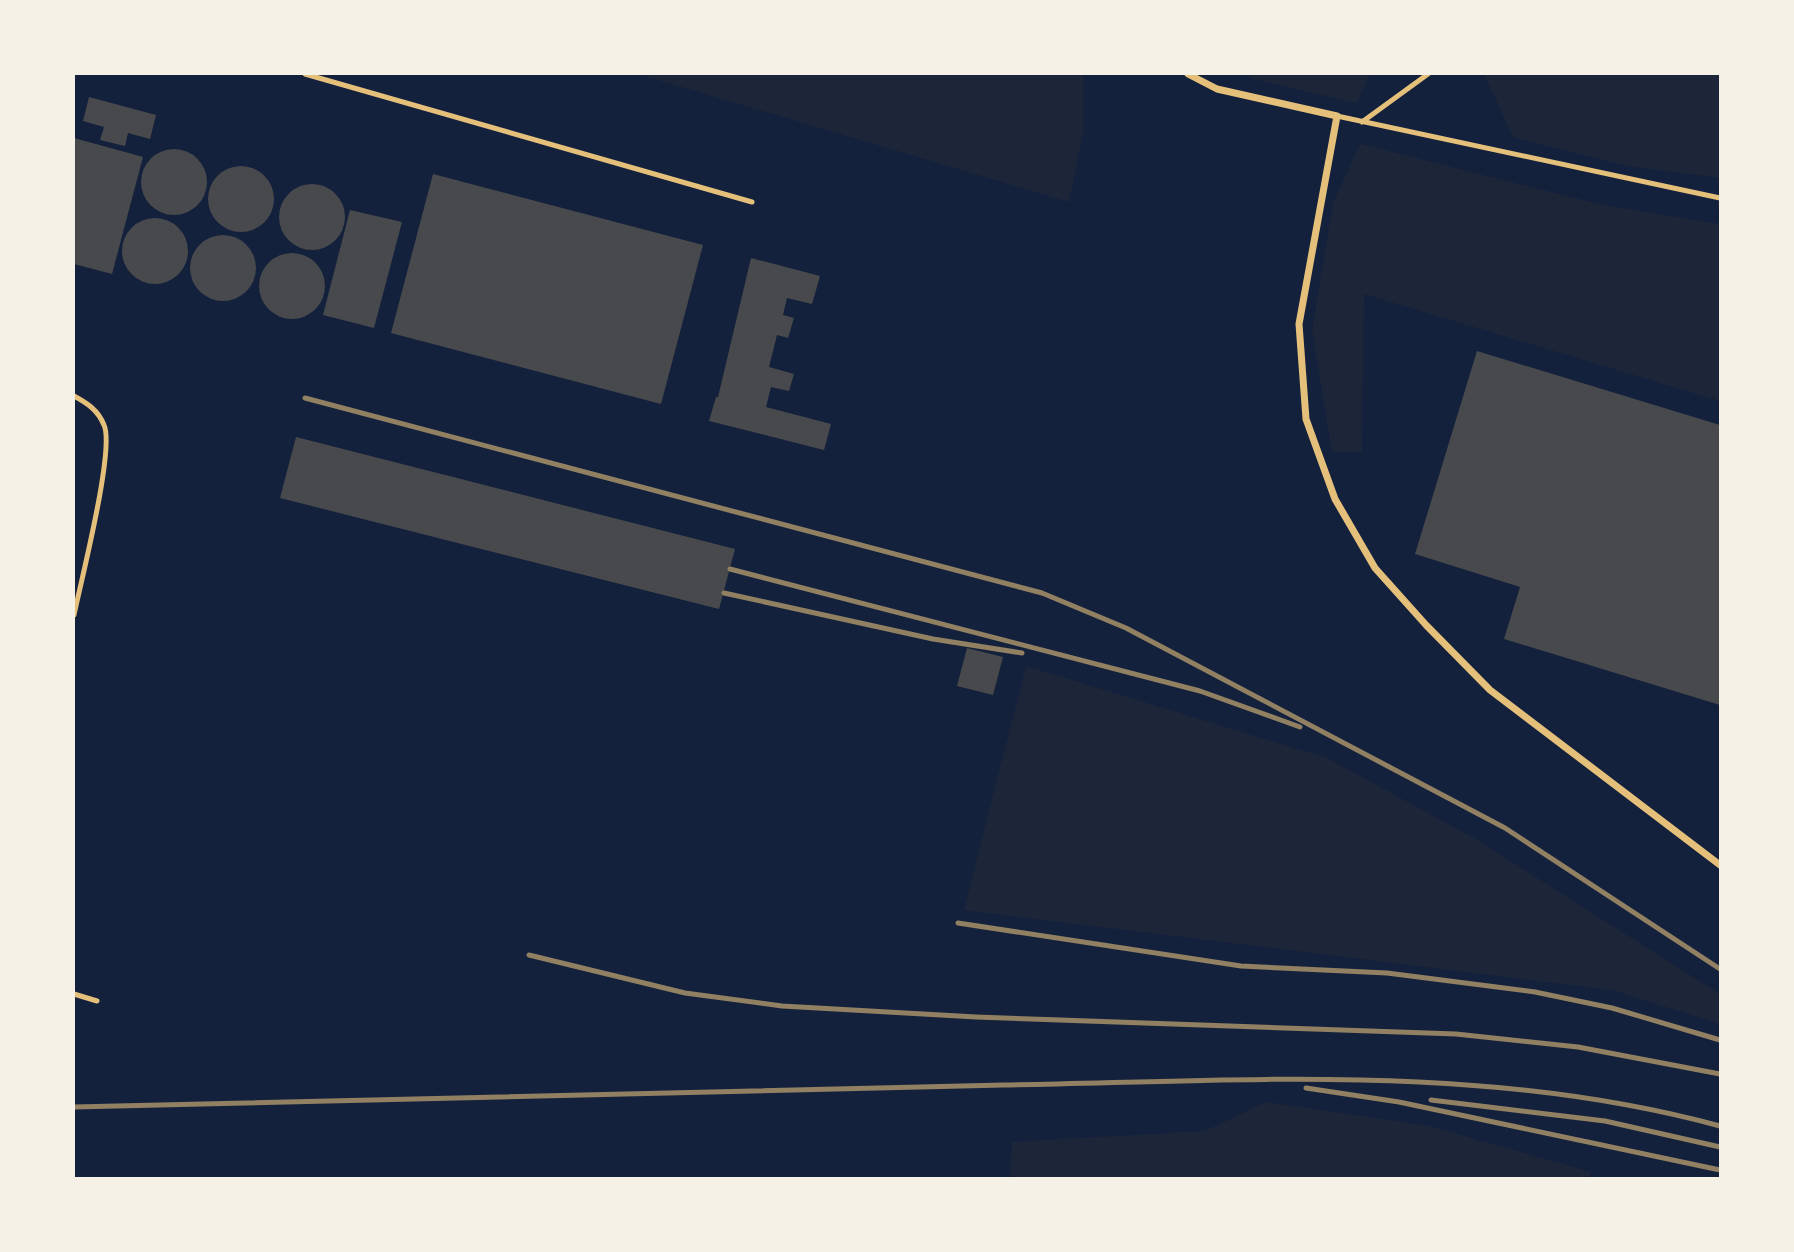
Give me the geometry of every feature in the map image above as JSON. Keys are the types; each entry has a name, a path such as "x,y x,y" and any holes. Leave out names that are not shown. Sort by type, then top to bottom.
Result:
{"street":[{"path":"1188,74 1217,89 1337,116 1299,324 1306,419 1335,499 1375,568 1490,690 1720,865"}],"lane":[{"path":"304,74 752,202"},
{"path":"1362,122 1428,74"},
{"path":"1337,116 1720,198"},
{"path":"74,396 90,404 105,426 105,467 74,614"},
{"path":"74,994 97,1001"}],"shaded area":[{"path":"638,74 1083,74 1083,133 1069,202"},
{"path":"1247,74 1370,74 1357,103 1253,79"},
{"path":"1484,74 1720,74 1720,178 1627,166 1513,137"},
{"path":"1360,144 1603,205 1720,224 1720,401 1364,294 1362,452 1332,452 1312,331 1333,203"},
{"path":"1026,666 1327,758 1474,838 1720,994 1720,1024 1612,990 964,910"},
{"path":"1266,1102 1429,1126 1591,1172 1589,1178 1010,1178 1012,1142 1205,1131"}],"building":[{"path":"89,97 156,115 150,139 128,133 125,146 100,140 104,127 83,121"},
{"path":"74,138 143,157 112,274 74,264"},
{"path":"174,149 187,152 197,159 204,169 207,182 204,195 197,205 187,212 174,215 161,212 151,205 144,195 141,182 144,169 151,159 161,152"},
{"path":"241,166 254,169 264,176 271,186 274,199 271,212 264,222 254,229 241,232 228,229 218,222 211,212 208,199 211,186 218,176 228,169"},
{"path":"433,174 703,245 661,404 391,333"},
{"path":"312,184 325,187 335,194 342,204 345,217 342,230 335,240 325,247 312,250 299,247 289,240 282,230 279,217 282,204 289,194 299,187"},
{"path":"350,210 402,222 374,328 323,315"},
{"path":"155,218 168,221 178,228 185,238 188,251 185,264 178,274 168,281 155,284 142,281 132,274 125,264 122,251 125,238 132,228 142,221"},
{"path":"223,235 236,238 246,245 253,255 256,268 253,281 246,291 236,298 223,301 210,298 200,291 193,281 190,268 193,255 200,245 210,238"},
{"path":"292,253 305,256 315,263 322,273 325,286 322,299 315,309 305,316 292,319 279,316 269,309 262,299 259,286 262,273 269,263 279,256"},
{"path":"751,258 820,276 812,304 787,298 783,315 794,318 788,338 777,335 769,367 794,374 789,391 771,387 766,407 831,424 824,450 709,421 718,397"},
{"path":"1477,351 1720,425 1720,705 1504,639 1520,587 1415,554"},
{"path":"296,437 735,549 719,609 280,498"},
{"path":"967,648 1003,657 993,695 957,686"}],"railway":[{"path":"305,398 1042,593 1126,628 1505,828 1720,969"},
{"path":"730,569 1200,691 1300,727"},
{"path":"724,593 933,639 1022,653"},
{"path":"958,923 1241,966 1387,973 1535,992 1612,1008 1720,1040"},
{"path":"529,955 685,993 782,1006 976,1017 1456,1034 1578,1047 1720,1074"},
{"path":"74,1107 1274,1079 1364,1080 1543,1092 1632,1106 1720,1126"},
{"path":"1306,1088 1399,1102 1720,1170"},
{"path":"1431,1100 1605,1121 1720,1147"}]}
